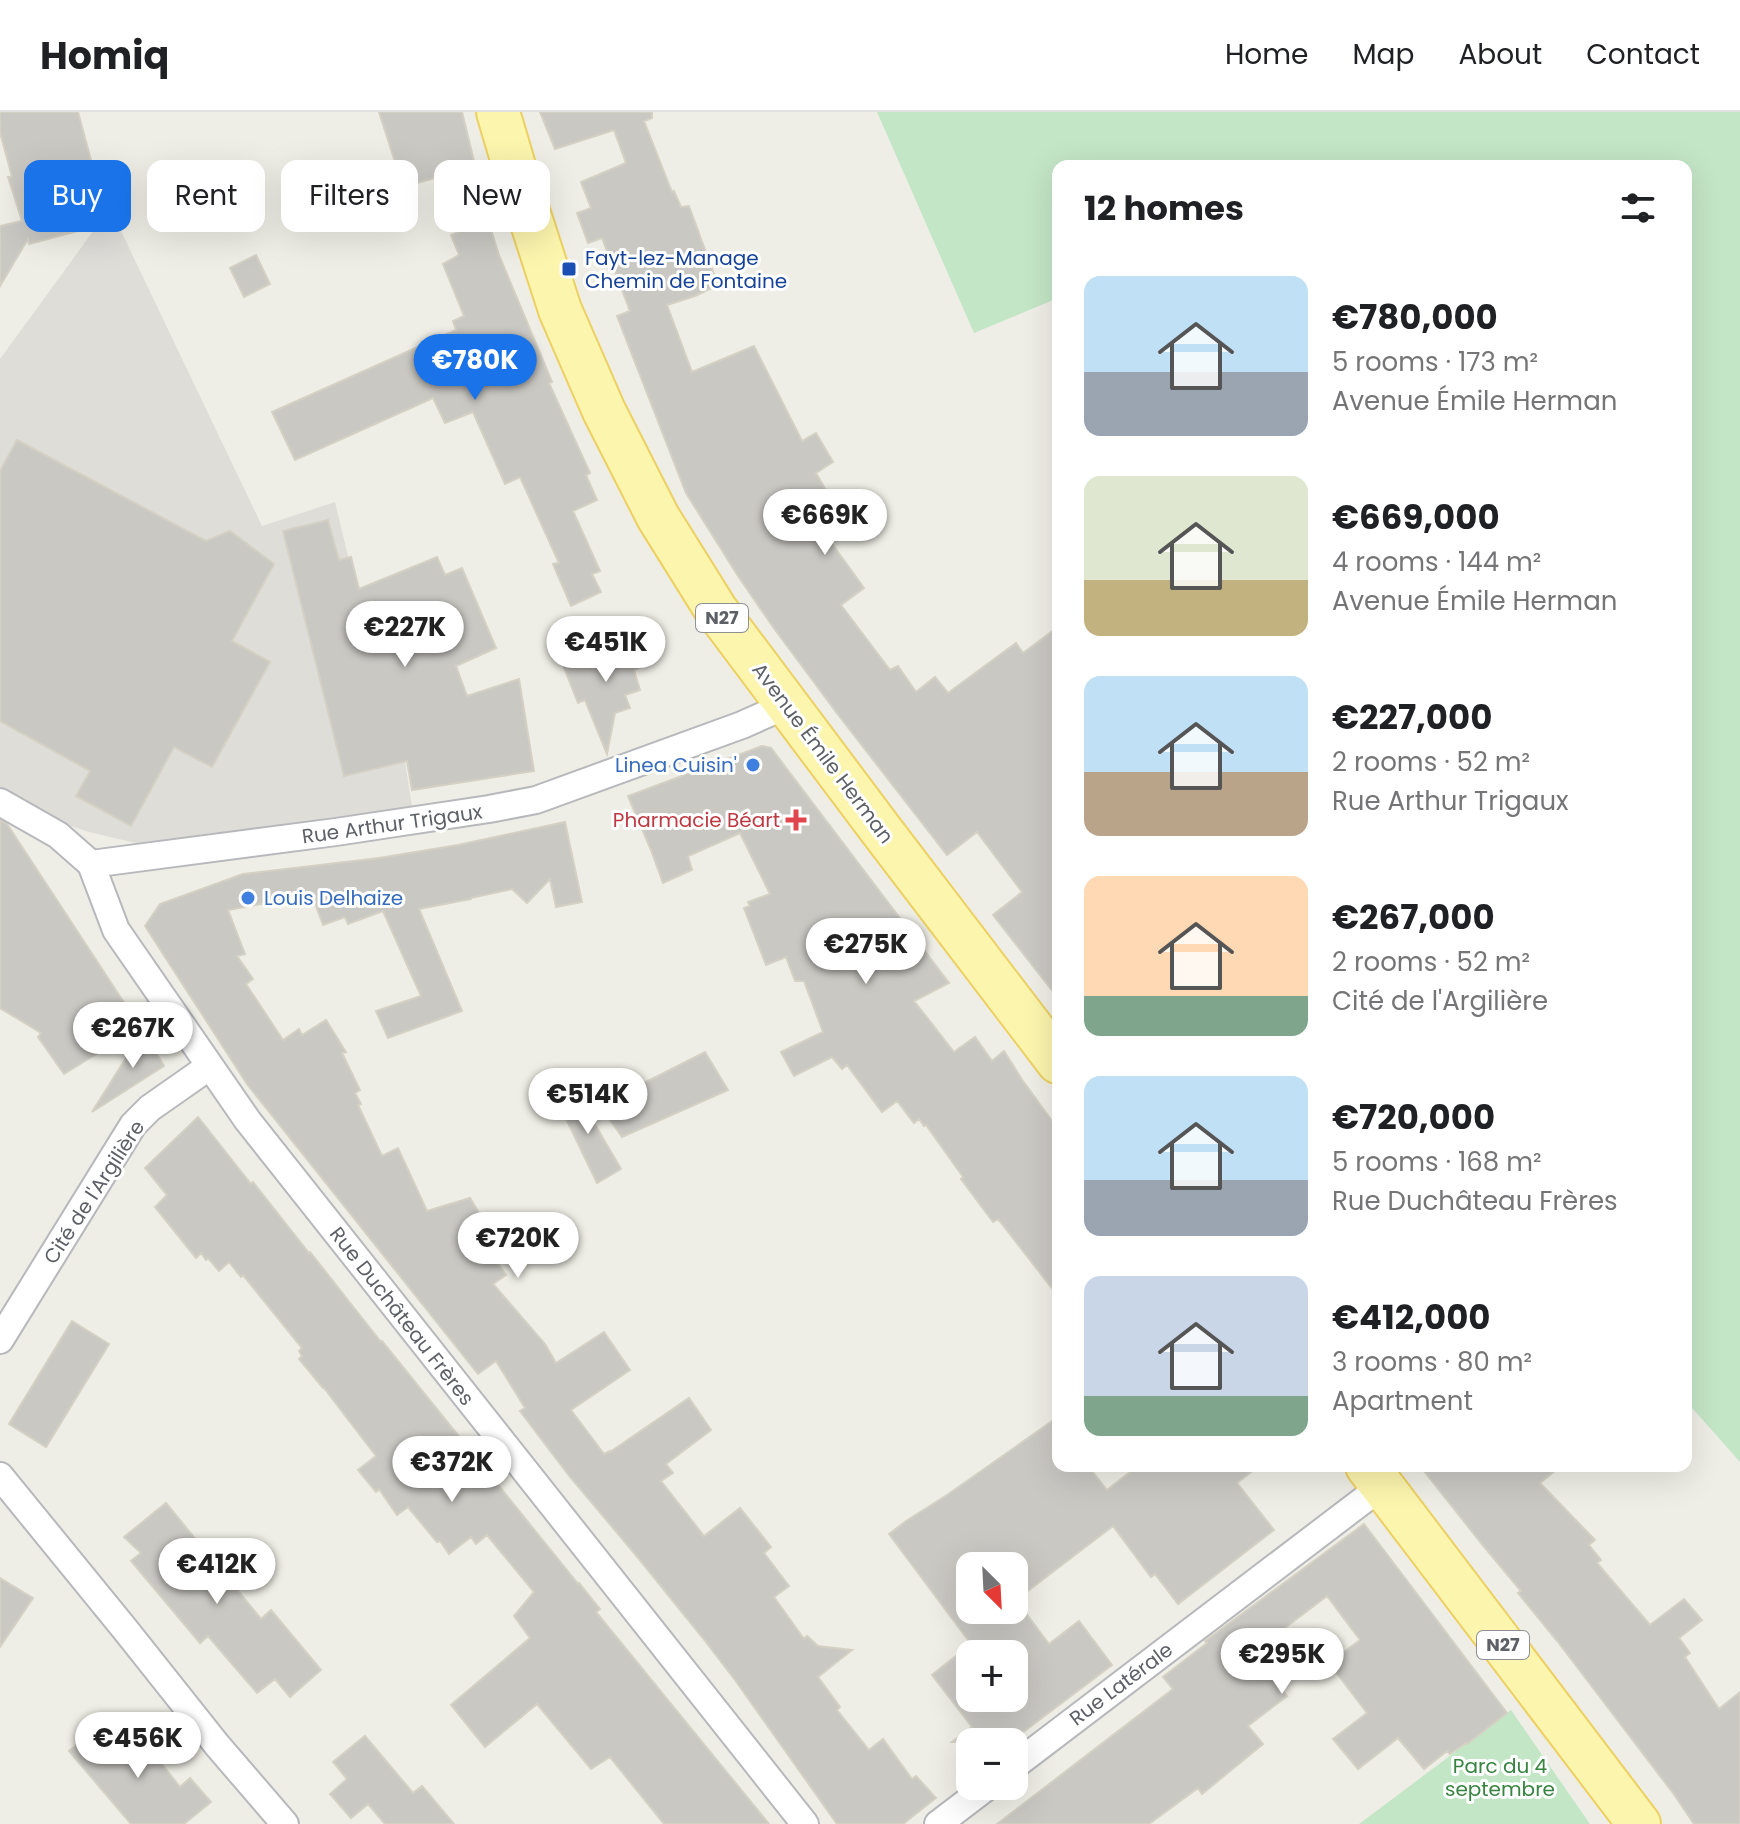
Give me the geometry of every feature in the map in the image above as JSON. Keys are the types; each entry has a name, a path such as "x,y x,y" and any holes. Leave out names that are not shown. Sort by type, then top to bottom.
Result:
{"main road":[{"name":"Avenue Émile Herman","path":"498,112 560,310 604,411 658,517 716,610 1052,1054"},
{"name":"N27","path":"1374,1476 1639,1824"}],"street":[{"name":"Rue Arthur Trigaux","path":"91,864 354,830 536,800 742,725 787,705"},
{"path":"0,802 58,835 91,864"},
{"name":"Rue Duchâteau Frères","path":"91,864 116,930 248,1121 805,1824"},
{"name":"Cité de l'Argilière","path":"0,1340 133,1125 150,1108 210,1066"},
{"path":"0,1476 217,1745 285,1824"},
{"name":"Rue Latérale","path":"1028,1755 1374,1476"},
{"path":"938,1824 970,1800"}],"shaded area":[{"path":"93,232 121,232 262,526 335,502 404,755 414,820 196,844 140,844 89,832 0,802 0,359"}],"green space":[{"path":"877,112 1740,112 1740,1462 1692,1408 1692,160 1052,160 1052,300 974,333"},
{"name":"Parc du 4 septembre","path":"1511,1710 1590,1824 1359,1824"}],"building":[{"path":"0,112 78,112 91,160 24,160 24,232 74,232 29,244 28,239 0,286 0,226 22,221 8,177 12,177 0,132"},
{"path":"379,112 462,112 474,160 434,160 434,178 418,183 418,160 394,160"},
{"path":"540,112 652,112 652,118 644,121 672,192 681,207 689,206 718,285 667,305 692,372 754,346 802,441 816,433 833,462 816,473 845,523 825,534 864,588 841,605 890,670 898,666 916,692 935,677 948,693 1016,643 1023,653 1052,631 1052,990 993,915 1022,892 977,832 947,855 773,627 686,493 617,316 630,311 602,238 588,243 577,213 591,208 581,182 626,163 614,130 555,149"},
{"path":"458,232 492,232 552,382 549,383 590,473 586,475 597,500 573,511 600,571 592,574 601,592 571,606 553,564 559,563 520,477 505,484 473,412 445,423 433,398 295,460 272,412 456,330 453,321 464,316 443,264 459,255 451,235"},
{"path":"256,255 270,284 244,297 230,268"},
{"path":"17,440 206,541 230,531 274,564 232,641 270,662 212,767 174,747 131,826 76,796 90,771 0,721 0,471"},
{"path":"328,520 339,560 351,557 359,589 437,557 445,575 462,568 496,648 456,666 467,696 519,679 534,771 412,790 407,761 344,776 283,531"},
{"path":"634,641 643,666 634,670 640,690 625,695 630,708 615,713 607,754 585,700 578,703 563,665"},
{"path":"762,746 771,748 949,983 914,1001 954,1052 975,1037 992,1061 1004,1051 1052,1121 1052,1288 998,1219 993,1222 919,1119 914,1123 897,1101 882,1112 847,1065 842,1069 832,1057 794,1076 781,1052 823,1032 804,981 795,981 786,957 766,965 744,908 750,906 748,902 770,894 740,833 688,856 692,870 663,883 628,796"},
{"path":"0,820 7,824 140,1027 64,1074 38,1037 41,1033 0,1008"},
{"path":"565,822 582,902 556,907 550,879 527,903 512,889 419,909 462,1011 388,1038 376,1011 421,996 383,911 348,924 345,917 323,925 312,895 228,910 245,954 237,956 253,979 246,984 283,1040 299,1029 302,1035 326,1020 346,1052 342,1053 360,1090 355,1093 361,1104 358,1105 382,1156 398,1148 427,1211 470,1198 498,1244 490,1252 506,1275 493,1284 545,1344 556,1363 604,1332 630,1370 571,1410 604,1454 689,1398 711,1430 666,1464 673,1473 661,1481 704,1536 740,1508 771,1547 764,1553 789,1586 774,1597 804,1639 807,1636 818,1646 852,1650 818,1677 840,1707 837,1710 869,1750 883,1739 912,1779 916,1776 936,1798 903,1824 837,1824 702,1637 570,1477 520,1411 525,1408 496,1361 478,1374 247,1084 145,926 160,904 243,874 379,858"},
{"path":"143,1031 164,1066 92,1112"},
{"path":"705,1052 728,1090 622,1137 598,1103"},
{"path":"573,1087 621,1169 597,1183 555,1096"},
{"path":"198,1117 600,1609 596,1612 769,1824 664,1824 610,1757 591,1769 537,1704 485,1747 451,1705 530,1638 514,1616 534,1592 487,1535 476,1544 471,1537 449,1554 408,1507 397,1515 379,1489 376,1492 358,1470 376,1456 299,1359 302,1348 243,1275 241,1277 229,1262 219,1271 201,1253 196,1258 155,1207 167,1195 145,1168"},
{"path":"72,1321 109,1344 46,1447 9,1424"},
{"path":"1052,1421 1052,1472 1093,1472 1107,1490 1130,1472 1251,1472 1237,1483 1274,1530 1178,1604 1155,1574 1151,1577 1113,1526 1028,1591 1028,1552 956,1552 956,1624 889,1534"},
{"path":"1425,1472 1554,1472 1540,1483 1595,1540 1589,1545 1601,1560 1597,1563 1650,1625 1684,1599 1702,1620 1679,1638 1690,1653 1685,1657 1719,1709 1740,1692 1740,1824 1694,1824 1518,1593 1521,1591"},
{"path":"166,1503 261,1619 271,1610 321,1670 290,1697 275,1679 257,1693 208,1636 200,1643 131,1561 141,1553 124,1537"},
{"path":"1364,1524 1507,1713 1467,1744 1450,1754 1447,1751 1424,1769 1398,1738 1358,1769 1333,1739 1367,1713 1329,1663 1360,1640 1327,1596 1253,1652 1287,1696 1248,1726 1263,1744 1202,1794 1198,1788 1149,1824 997,1824 1173,1689 1163,1677 1207,1643 1205,1641"},
{"path":"0,1578 33,1598 0,1647"},
{"path":"1028,1616 1049,1644 1079,1621 1112,1665 1028,1728 971,1728 960,1712 1028,1712 1028,1640 968,1640 956,1624 1028,1624"},
{"path":"956,1656 956,1706 932,1675"},
{"path":"101,1725 115,1743 133,1728 180,1787 190,1778 211,1802 184,1824 131,1824 69,1751"},
{"path":"365,1736 413,1793 422,1786 454,1824 385,1824 368,1804 351,1818 330,1794 347,1779 333,1762"}],"place":[{"name":"Fayt-lez-Manage Chemin de Fontaine","path":"569,269"},
{"name":"Linea Cuisin'","path":"753,765"},
{"name":"Pharmacie Béart","path":"796,820"},
{"name":"Louis Delhaize","path":"248,898"}]}
